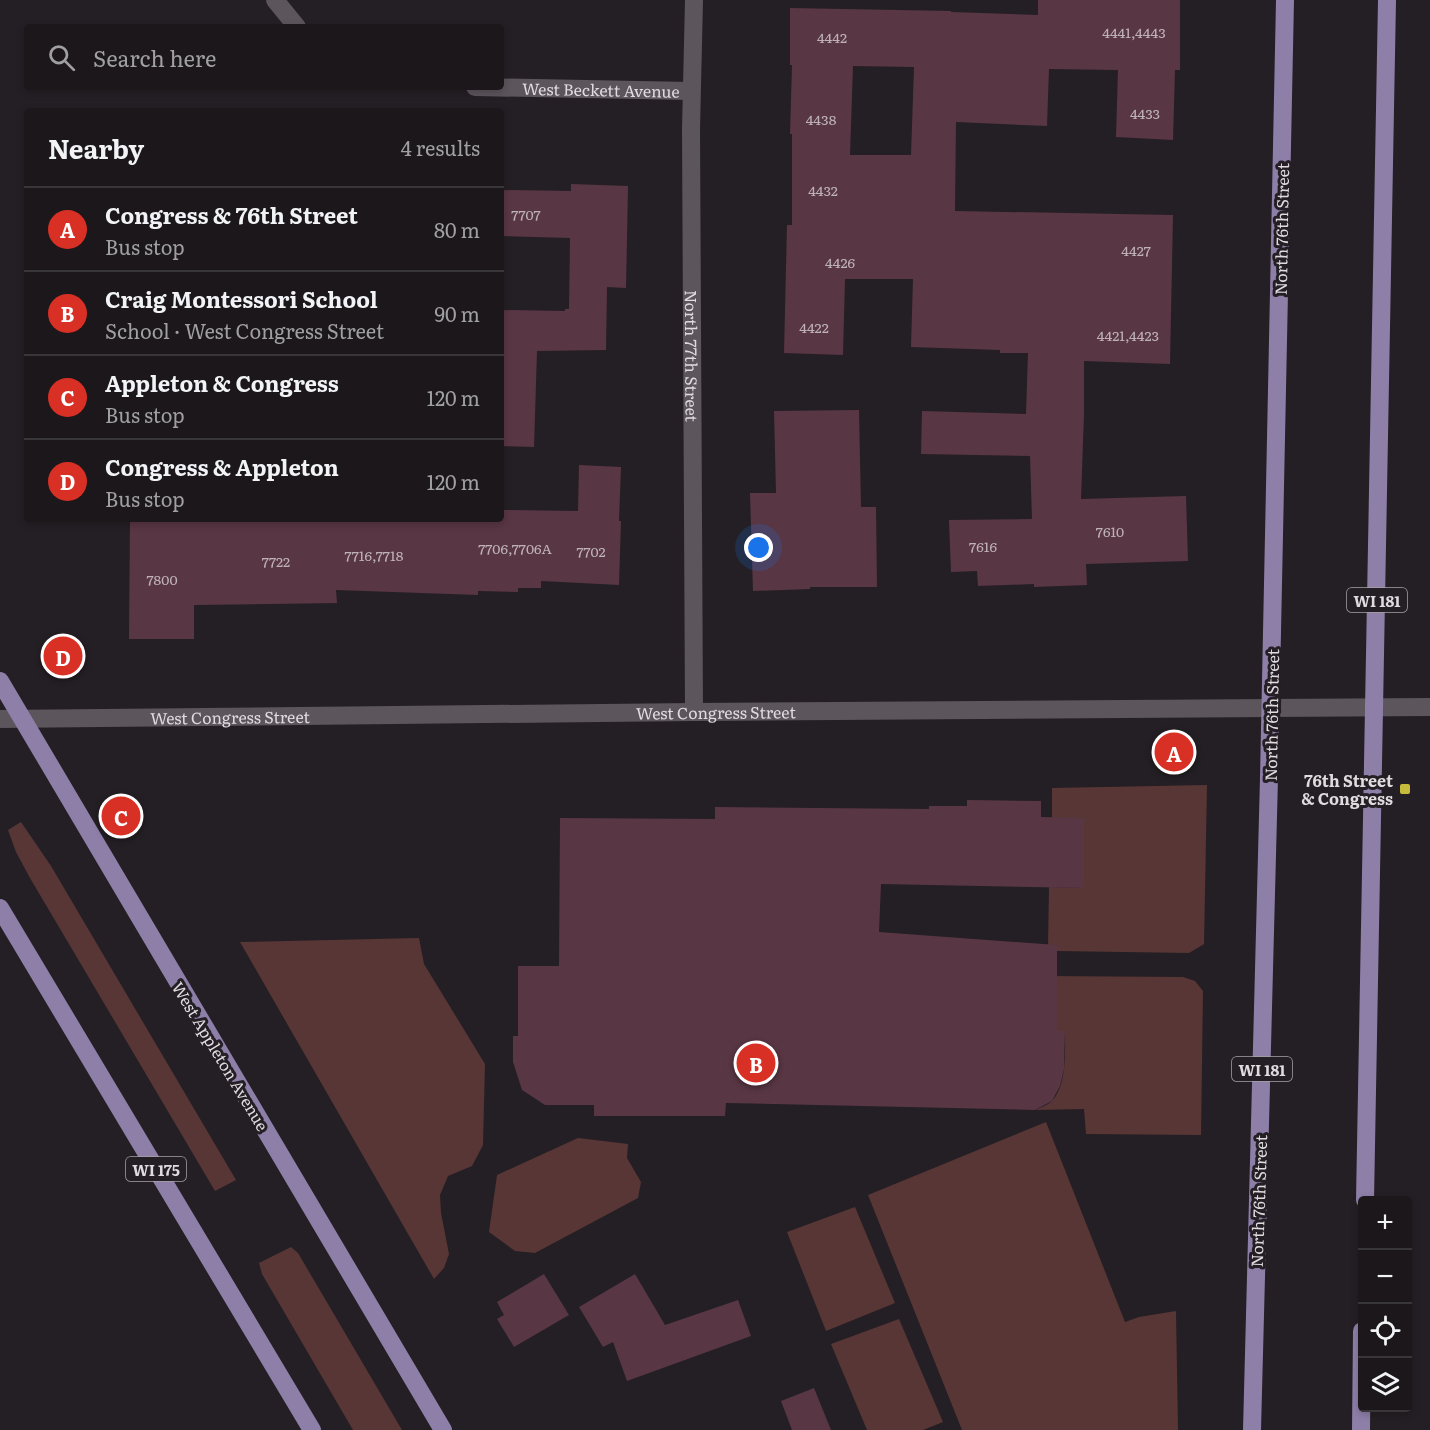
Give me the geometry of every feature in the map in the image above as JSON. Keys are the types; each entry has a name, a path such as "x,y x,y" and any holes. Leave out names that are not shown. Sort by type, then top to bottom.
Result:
{"main road":[{"name":"North 76th Street","path":"1252,1430 1271,708 1285,0"},
{"name":"WI 181","path":"1365,1196 1387,0"},
{"name":"West Appleton Avenue","path":"0,681 443,1430"},
{"name":"WI 175","path":"0,908 312,1430"},
{"path":"1360,1430 1361,1358"}],"street":[{"path":"275,0 295,24"},
{"name":"North 77th Street","path":"693,0 691,91 693,712"},
{"name":"West Beckett Avenue","path":"504,88 691,91"},
{"name":"West Congress Street","path":"0,719 1430,707"}],"shaded area":[{"path":"1207,785 1204,944 1189,953 1057,951 1057,945 1048,945 1049,887 1084,888 1084,819 1052,818 1052,788"},
{"path":"21,822 51,866 236,1180 215,1191 16,852 8,830"},
{"path":"419,938 424,964 485,1064 483,1145 472,1166 448,1176 440,1195 449,1254 444,1268 434,1279 240,942"},
{"path":"1042,976 1183,977 1195,981 1203,991 1201,1135 1086,1134 1084,1109 1035,1110 1050,1102 1057,1094 1063,1077 1065,1058 1065,1031 1042,1031"},
{"path":"1046,1122 1125,1322 1139,1317 1176,1311 1178,1430 962,1430 868,1195"},
{"path":"578,1138 628,1144 627,1158 641,1182 638,1198 535,1253 515,1251 489,1232 497,1175"},
{"path":"855,1207 895,1303 826,1331 787,1232"},
{"path":"291,1247 298,1253 402,1430 353,1430 262,1274 259,1263"},
{"path":"899,1319 943,1422 923,1430 867,1430 831,1344"}],"building":[{"path":"1038,0 1180,0 1180,70 1175,70 1173,140 1116,137 1118,70 1049,69 1047,126 956,122 955,211 1173,215 1170,364 1084,361 1081,499 1186,496 1188,561 1086,564 1087,585 978,586 977,571 951,572 949,520 1032,519 1030,456 921,454 922,411 1026,414 1028,353 911,347 913,279 845,279 843,355 784,353 787,225 792,225 790,8 1038,15","holes":["853,66 914,67 911,155 850,155"]},
{"path":"571,184 628,186 626,288 607,287 606,350 537,351 534,447 504,446 504,310 565,311 569,309 570,238 504,236 504,190 571,191"},
{"path":"859,410 861,507 876,507 877,587 810,587 810,589 753,591 750,493 776,493 774,411"},
{"path":"579,465 621,467 619,585 541,581 541,588 518,588 518,592 478,591 478,595 336,590 337,603 194,605 194,639 129,639 130,522 504,522 504,510 578,511"},
{"path":"967,800 1041,801 1041,817 1084,818 1084,888 881,884 879,932 1057,945 1057,1031 1065,1031 1064,1069 1060,1086 1052,1101 1035,1110 726,1103 725,1116 594,1116 594,1105 545,1105 522,1090 513,1062 513,1036 518,1036 518,966 559,966 560,818 715,819 715,807 929,809 929,806 967,806"},
{"path":"544,1274 569,1315 514,1347 497,1319 504,1315 497,1302"},
{"path":"635,1274 665,1325 738,1300 751,1336 627,1381 613,1342 603,1347 579,1307"},
{"path":"814,1388 831,1430 792,1430 781,1401"}],"place":[{"name":"Congress & Appleton","path":"63,656"},
{"name":"Congress & 76th Street","path":"1174,752"},
{"name":"76th Street & Congress","path":"1405,789"},
{"name":"Appleton & Congress","path":"121,816"},
{"name":"Craig Montessori School","path":"756,1063"}]}
